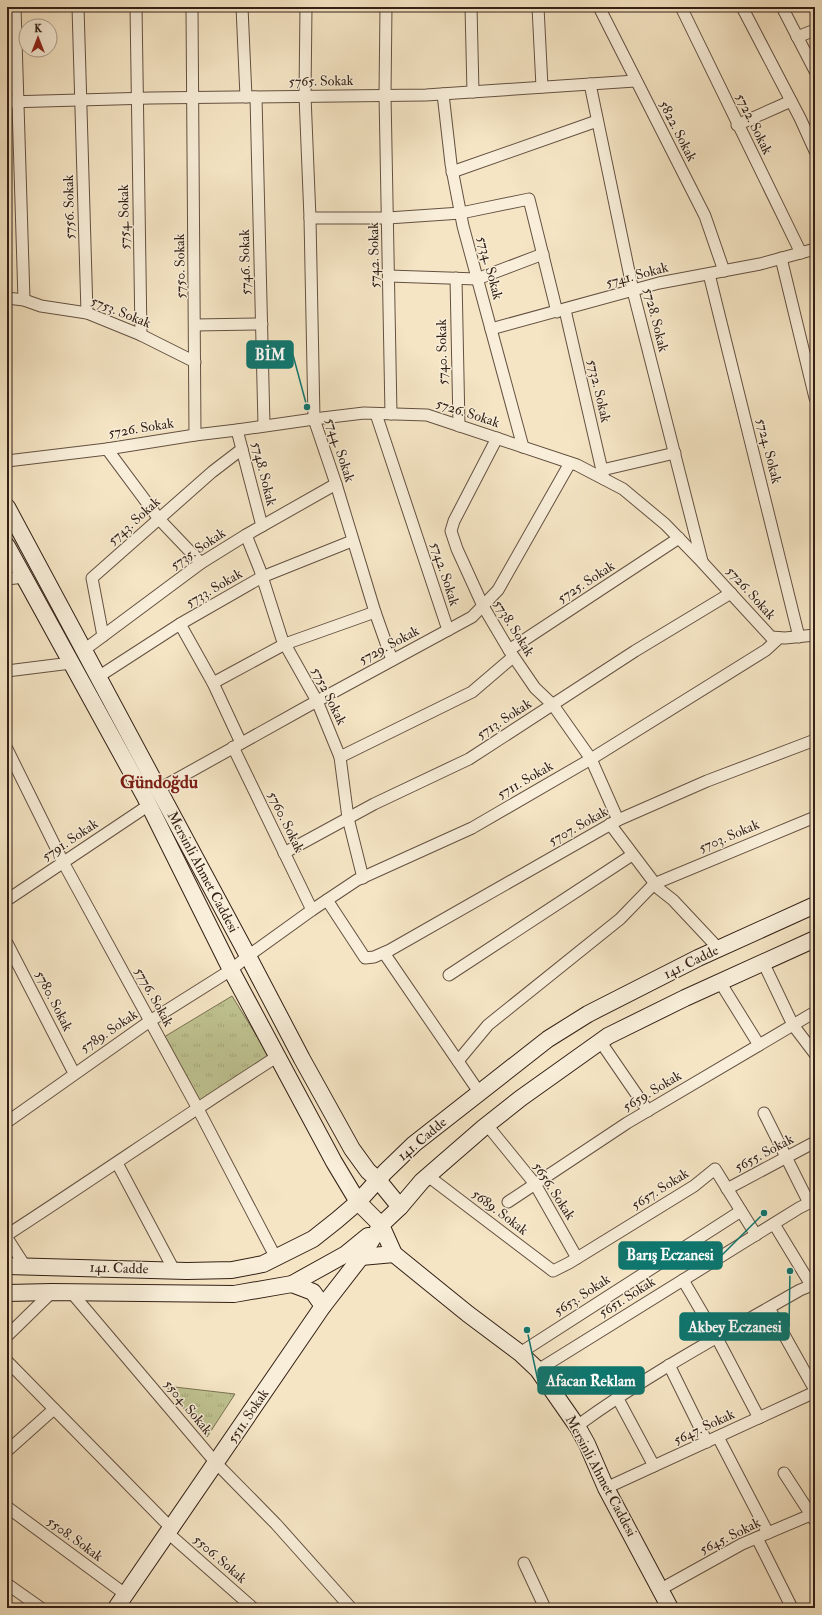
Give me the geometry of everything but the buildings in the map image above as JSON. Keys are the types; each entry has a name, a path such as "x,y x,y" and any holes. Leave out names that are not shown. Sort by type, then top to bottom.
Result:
{"street":[{"path":"15,7 24,300"},
{"name":"5756. Sokak","path":"78,7 87,313"},
{"name":"5754. Sokak","path":"136,7 141,335"},
{"name":"5750. Sokak","path":"192,7 196,362 195,435"},
{"name":"5746. Sokak","path":"242,7 251,97 262,324 264,425"},
{"name":"5744. Sokak","path":"306,7 306,96 314,419 336,484 352,541 392,660"},
{"name":"5742. Sokak","path":"386,7 385,95 390,414"},
{"path":"471,7 473,92"},
{"path":"538,7 542,87"},
{"name":"5822. Sokak","path":"599,7 635,81 705,216 724,271"},
{"name":"5722. Sokak","path":"681,7 801,253"},
{"path":"742,7 791,101 815,151"},
{"path":"782,7 815,71"},
{"path":"797,37 815,30"},
{"name":"5765. Sokak","path":"7,102 137,98 443,94 635,81"},
{"name":"5728. Sokak","path":"590,84 634,291 702,562"},
{"name":"5734. Sokak","path":"443,94 452,172 460,213 523,447"},
{"path":"737,124 791,101"},
{"path":"452,172 597,121"},
{"name":"5732. Sokak","path":"460,213 529,199 543,254 561,311 603,475"},
{"path":"310,218 388,218 460,213"},
{"name":"5741. Sokak","path":"491,329 659,283 710,274 815,250"},
{"path":"389,276 477,279 543,254"},
{"path":"781,258 815,398"},
{"name":"5724. Sokak","path":"710,274 800,637"},
{"name":"5740. Sokak","path":"456,278 459,426"},
{"name":"5753. Sokak","path":"7,298 24,300 41,306 87,313 141,335 196,362"},
{"path":"195,325 262,324"},
{"name":"5726. Sokak","path":"7,461 107,449 264,425 364,413 427,415 603,475 623,489 665,524 771,637 779,638"},
{"name":"5742. Sokak","path":"376,414 448,630"},
{"name":"5748. Sokak","path":"237,430 262,526"},
{"name":"5738. Sokak","path":"497,438 454,520 451,531 457,549 483,606 511,654 535,688 552,705 591,759 614,822 632,855 658,889 673,900 719,948"},
{"path":"107,449 159,519 201,563"},
{"name":"5743. Sokak","path":"103,636 92,578 212,472 242,449"},
{"path":"603,475 675,453"},
{"name":"5729. Sokak","path":"159,789 472,617 498,590 570,463"},
{"name":"5735. Sokak","path":"84,650 201,563 246,535 336,484"},
{"name":"Mersinli Ahmet Caddesi","path":"7,507 302,1059 352,1149 368,1171 378,1180 400,1207"},
{"name":"5752 Sokak","path":"246,535 285,644 317,701 340,757 348,818 363,878"},
{"name":"5725. Sokak","path":"340,757 472,692 511,654 679,538"},
{"name":"5733. Sokak","path":"98,677 180,624 262,578 352,541"},
{"name":"Mersinli Ahmet Caddesi","path":"7,546 149,805 232,970 334,1162 358,1202 381,1224 394,1254 520,1353 538,1370 577,1426 606,1488 670,1608"},
{"path":"7,579 24,577"},
{"name":"5713. Sokak","path":"284,853 374,804 469,759 635,651 731,593"},
{"path":"213,683 285,644 375,612"},
{"name":"5760. Sokak","path":"180,624 213,683 237,745 284,853 312,910"},
{"path":"779,638 814,638"},
{"name":"5711. Sokak","path":"248,956 312,910 363,878 472,828 591,759 766,650 779,638"},
{"path":"7,670 72,664"},
{"name":"5707. Sokak","path":"327,900 365,958 374,957 384,953 614,822 707,781 815,740"},
{"name":"5776. Sokak","path":"7,749 64,862 197,1107 276,1258"},
{"name":"5791. Sokak","path":"7,900 149,805"},
{"name":"5703. Sokak","path":"654,884 815,817"},
{"path":"449,974 632,855"},
{"path":"458,1061 488,1026 620,919 654,884"},
{"name":"141. Cadde","path":"7,1266 232,1270 263,1264 313,1239 358,1202 414,1144 548,1039 588,1014 719,948 815,905"},
{"path":"400,1207 428,1176 487,1125 528,1093 600,1041 720,982 815,939"},
{"name":"5780. Sokak","path":"7,943 74,1073"},
{"path":"384,953 479,1092"},
{"name":"5789. Sokak","path":"7,1122 74,1073 150,1021 232,970 248,956"},
{"path":"763,962 793,1025 815,1054"},
{"path":"720,982 759,1045"},
{"name":"5659. Sokak","path":"508,1202 648,1111 815,1012"},
{"path":"600,1041 648,1111"},
{"path":"7,1235 117,1163 197,1107 278,1056"},
{"path":"764,1113 812,1202"},
{"name":"5656. Sokak","path":"487,1125 535,1184 577,1258"},
{"name":"5655. Sokak","path":"727,1189 815,1142"},
{"path":"117,1163 174,1270"},
{"name":"5657. Sokak","path":"553,1271 577,1258 694,1186 715,1170 756,1235"},
{"name":"5689. Sokak","path":"428,1176 553,1271"},
{"name":"5651. Sokak","path":"538,1370 812,1202"},
{"name":"141. Cadde","path":"7,1293 71,1292 234,1294 292,1284 346,1254 400,1207"},
{"name":"5653. Sokak","path":"520,1353 741,1211"},
{"name":"5511. Sokak","path":"116,1608 323,1306 361,1257 381,1224"},
{"path":"577,1426 617,1397 670,1365 813,1284 774,1224"},
{"path":"7,1238 25,1266"},
{"path":"361,1257 394,1254"},
{"path":"683,1280 717,1338 759,1418"},
{"path":"292,1284 313,1292 323,1306"},
{"path":"7,1336 52,1292"},
{"name":"5504. Sokak","path":"71,1292 216,1463 276,1524 351,1608"},
{"path":"769,1308 815,1391"},
{"path":"7,1362 170,1530"},
{"path":"670,1365 707,1442"},
{"name":"5647. Sokak","path":"606,1488 815,1391"},
{"path":"617,1397 654,1466"},
{"path":"7,1451 54,1409"},
{"path":"718,1437 768,1533"},
{"path":"784,1473 814,1516"},
{"name":"5508. Sokak","path":"7,1507 125,1594"},
{"name":"5645. Sokak","path":"660,1589 742,1544 814,1516"},
{"name":"5506. Sokak","path":"170,1530 253,1608"},
{"path":"757,1538 792,1608"},
{"path":"524,1563 546,1608"},
{"path":"7,1584 41,1608"}],"green space":[{"path":"232,996 273,1062 199,1104 164,1037"},
{"path":"166,1386 235,1394 207,1437"}],"place":[{"name":"BİM","path":"307,407"},
{"name":"Barış Eczanesi","path":"764,1213"},
{"name":"Akbey Eczanesi","path":"790,1271"},
{"name":"Afacan Reklam","path":"527,1330"}],"district":[{"name":"Gündoğdu","path":"159,782"}]}
